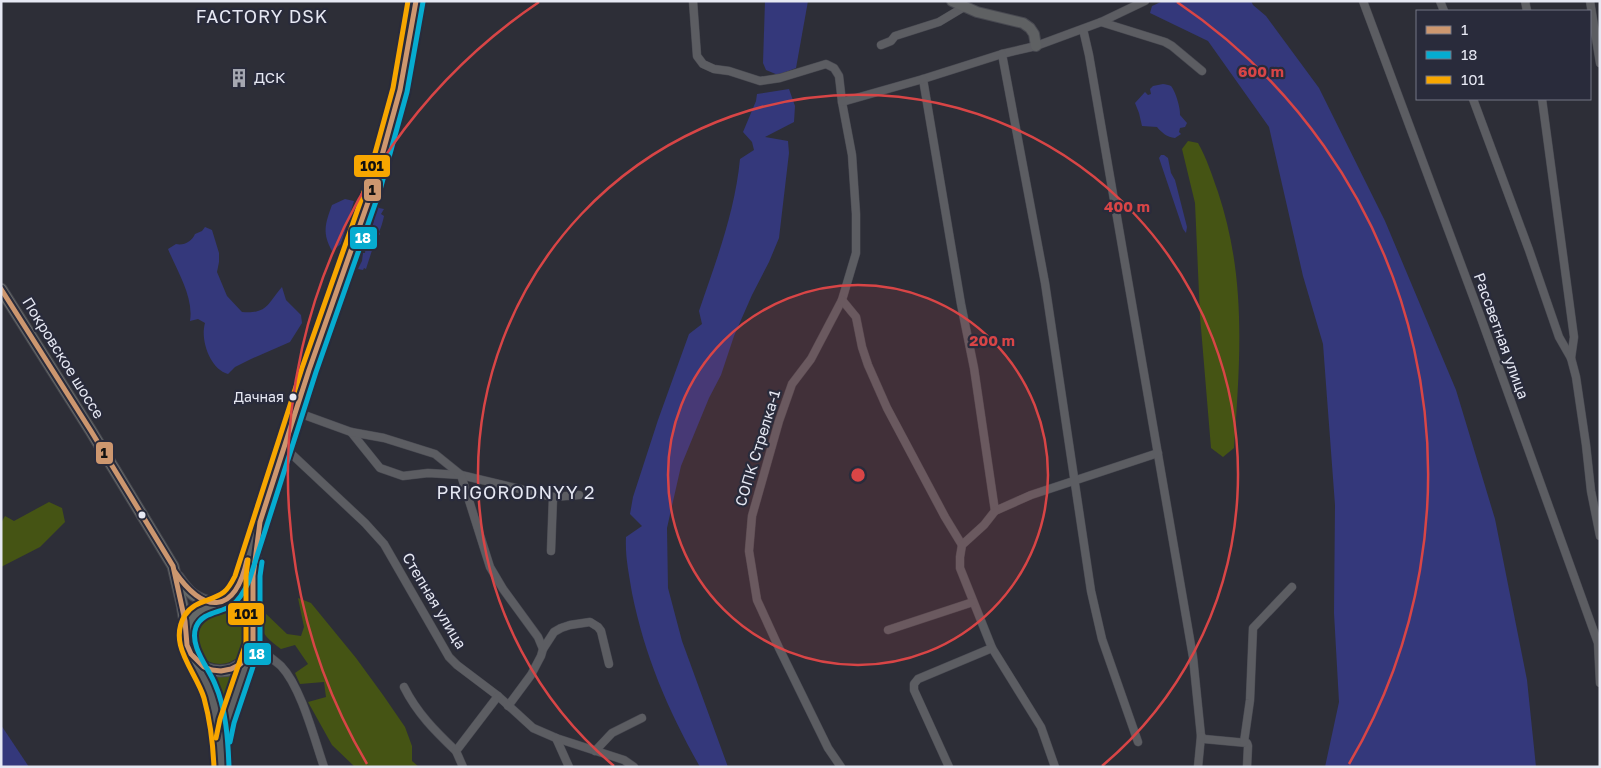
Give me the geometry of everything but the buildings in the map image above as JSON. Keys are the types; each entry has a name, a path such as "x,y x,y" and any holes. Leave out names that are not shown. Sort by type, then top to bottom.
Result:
{"main road":[{"path":"222,755 211,693 204,675 187,645 186,635 189,624 195,614 202,608 226,600 238,588 284,447 373,188 400,90 416,1"},
{"path":"952,1 964,7 1023,23 1034,34 1036,46"},
{"name":"Покровское шоссе","path":"1,289 110,461 165,551 176,574 194,596 201,600 216,603"},
{"path":"222,767 227,721 252,648 253,576 260,522"},
{"name":"Покровское шоссе","path":"176,574 186,635"},
{"path":"216,603 236,607 249,620 253,630"},
{"path":"191,654 204,667 222,671 239,665 252,648"}],"street":[{"name":"СОПК Стрелка-1","path":"693,1 697,56 703,64 714,69 729,71 760,81 780,78 826,64 834,68 839,76 852,155 856,253 842,300 811,358 792,384 779,421 752,516 749,551 758,600 779,648 828,748 841,767"},
{"path":"842,102 1002,54 1036,46 1101,22 1145,1"},
{"name":"Рассветная улица","path":"1364,1 1598,643 1600,683"},
{"path":"1590,1 1600,63"},
{"path":"881,45 890,41 895,36 939,22 964,7"},
{"path":"1101,22 1165,42 1202,71"},
{"path":"1083,29 1193,657 1200,736 1198,767"},
{"path":"1002,54 1045,283 1091,591 1098,626 1138,742"},
{"path":"923,78 961,304 974,368 995,511"},
{"path":"1473,100 1529,250 1559,338 1571,358 1577,386 1591,491 1600,536"},
{"path":"1542,100 1574,336 1571,358"},
{"path":"842,300 856,316 862,347 868,365 887,408 962,545"},
{"path":"296,412 351,432 384,438 435,454 461,475 490,567 503,589 538,637 543,649"},
{"path":"351,432 380,468 403,476 428,473 461,475 554,497 579,495"},
{"name":"Степная улица","path":"284,447 365,523 384,544 449,657 498,696 533,728 556,738 624,760 634,767"},
{"path":"1055,767 1041,727 992,648 960,568 962,545 984,525 995,511 1031,495 1158,453"},
{"path":"552,551 554,497"},
{"path":"1244,742 1250,700 1253,628 1292,587"},
{"path":"888,630 973,602"},
{"path":"508,706 531,675 549,638 562,628 590,622 598,626 609,664"},
{"path":"252,648 280,666 292,682 300,698 324,767"},
{"path":"949,767 914,690 914,684 918,679 992,648"},
{"path":"404,687 412,704 456,751 463,767"},
{"path":"456,751 498,696"},
{"path":"595,751 612,733 642,718"},
{"path":"1200,736 1204,739 1244,742 1248,746 1247,767"},
{"path":"556,738 569,767"}],"green space":[{"path":"1188,141 1198,143 1207,161 1218,192 1234,256 1239,320 1238,383 1234,448 1223,457 1211,448 1200,316 1195,203 1182,149"},
{"path":"49,502 62,508 65,522 40,547 1,567 1,523 5,516 14,521"},
{"path":"298,598 311,603 356,658 383,695 405,727 412,746 412,761 419,767 355,767 332,745 308,702 326,697 324,682 300,684 295,673 308,664 295,645 281,649 267,637 262,629 261,618 263,611 287,634 301,636 304,627"},
{"path":"215,610 225,610 239,618 245,627 247,637 245,647 239,656 225,664 215,664 205,659 198,652 193,642 193,632 198,622 205,615"},
{"path":"242,666 222,730 202,670 217,674"}],"shaded area":[{"path":"765,1 808,1 796,68 778,75 766,70 763,63"},
{"path":"1163,1 1251,1 1266,16 1319,88 1385,221 1456,390 1495,519 1527,680 1536,767 1325,767 1339,702 1334,613 1335,505 1323,344 1303,276 1269,127 1208,41 1150,13 1152,6"},
{"path":"1163,84 1173,88 1179,104 1180,115 1187,123 1185,127 1180,128 1179,132 1181,134 1175,138 1165,134 1157,127 1142,126 1135,103 1145,92 1148,95 1151,94 1150,89 1153,86"},
{"path":"789,89 795,106 794,122 765,137 788,141 789,153 779,238 734,336 721,375 709,398 681,466 667,528 668,588 682,641 728,767 700,767 668,704 651,661 637,617 632,593 626,537 642,526 630,514 633,497 689,334 702,324 699,311 729,217 738,179 740,159 754,150 752,142 743,132 757,94"},
{"path":"1161,155 1168,158 1187,227 1186,233 1159,158"},
{"path":"345,199 354,201 341,244 332,251 326,234 328,218 332,205"},
{"path":"378,201 379,208 384,209 381,214 384,216 380,234 375,241 366,269 358,269 368,244 368,239 370,238 376,211 374,209 377,208"},
{"path":"205,227 212,230 219,253 217,272 227,296 242,312 257,311 266,307 282,287 286,300 301,315 302,323 290,342 235,367 228,374 211,360 205,345 205,323 198,319 190,321 191,312 187,293 168,249 176,244 187,242"},
{"path":"1,725 29,767 1,767"}],"transit line":[{"name":"101","path":"214,767 211,732 206,706 181,647 179,637 180,626 185,615 193,606 224,592 235,576 302,368 366,186 393,88 408,1"},
{"name":"1","path":"1,289 91,431 173,566 185,621 187,645 191,654 204,667 212,670 221,671 239,665 246,659 253,644 253,576 260,522 309,370 373,188 400,90 416,1"},
{"name":"18","path":"229,767 227,735 222,704 215,684 197,649 195,642 196,627 202,618 234,604 242,595 249,581 316,372 380,190 407,92 423,2"},
{"name":"1","path":"175,572 197,596 208,601 218,602 227,599 235,591 242,578 247,560"},
{"name":"101","path":"216,738 220,719 246,643 246,576 248,560"},
{"name":"18","path":"230,742 234,723 260,646 260,576 262,562"}],"place":[{"name":"ДСК","path":"239,78"},
{"name":"Дачная","path":"293,397"}],"district":[{"name":"FACTORY DSK","path":"262,17"},
{"name":"PRIGORODNYY 2","path":"516,493"}]}
